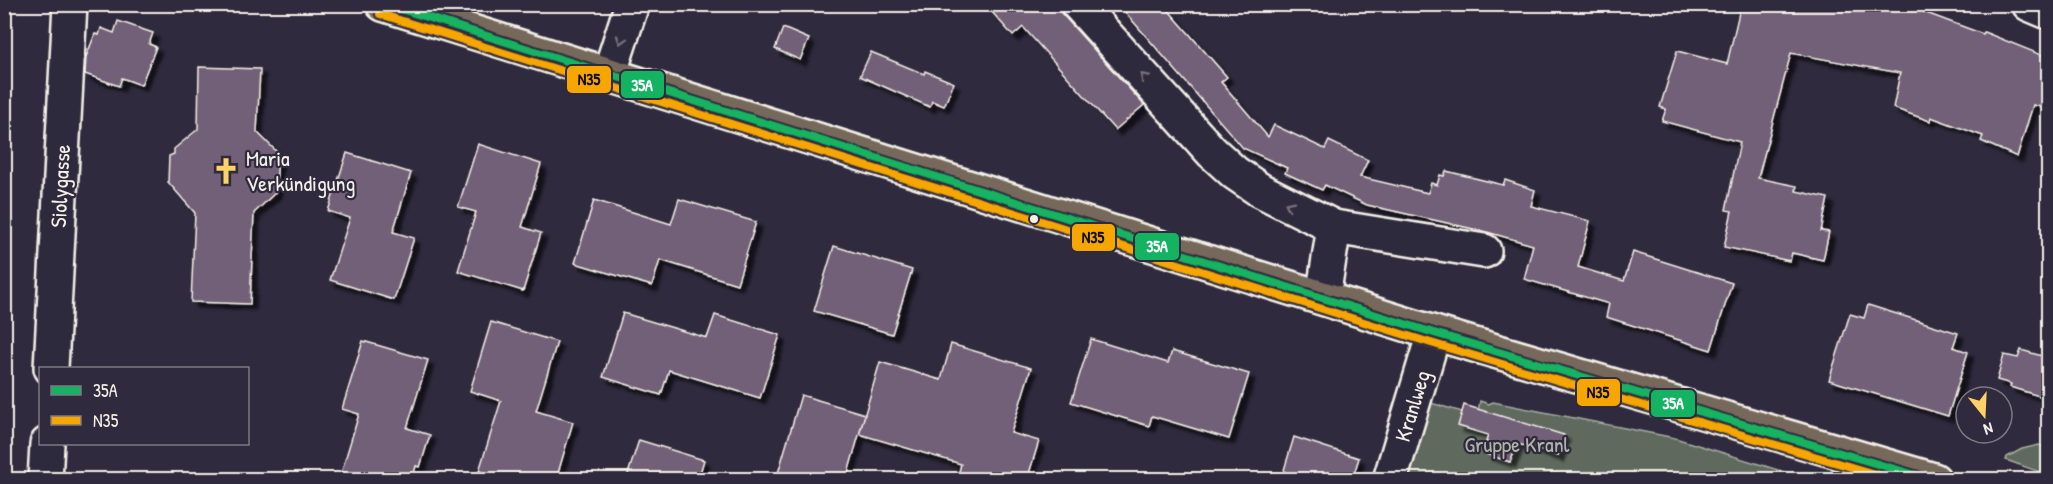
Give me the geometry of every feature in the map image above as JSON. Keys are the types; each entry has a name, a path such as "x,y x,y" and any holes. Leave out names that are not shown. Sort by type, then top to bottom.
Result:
{"main road":[{"path":"383,4 1434,333 1934,480"}],"street":[{"name":"Siolygasse","path":"51,367 70,4"},
{"path":"609,75 632,4"},
{"path":"1078,4 1212,152 1235,173 1260,190 1334,226 1484,251"},
{"path":"2029,4 2049,12"},
{"path":"1323,297 1334,226"},
{"name":"Kranlweg","path":"1390,480 1434,333"},
{"path":"45,480 47,445"}],"green space":[{"name":"Gruppe Kranl","path":"1424,401 1469,414 1478,411 1480,401 1489,404 1493,402 1675,438 1807,479 1401,480"},
{"path":"2039,445 2048,448 2048,475 2006,460 2007,457 2022,449"}],"building":[{"path":"985,4 1053,4 1144,105 1115,130 1023,27 1013,36"},
{"path":"1118,4 1163,4 1227,77 1221,82 1268,137 1274,125 1325,149 1329,141 1368,160 1360,177 1428,193 1431,183 1437,185 1440,175 1444,176 1446,171 1503,185 1505,180 1535,190 1531,206 1590,221 1578,267 1624,281 1633,252 1732,283 1711,350 1606,317 1609,304 1524,279 1533,245 1487,232 1367,205 1325,185 1322,190 1285,173 1287,168 1243,148"},
{"path":"1741,4 1902,4 1983,34 1984,32 2049,58 2049,109 2033,105 2017,157 1981,141 1983,136 1931,117 1930,121 1893,108 1900,73 1791,53 1758,178 1797,186 1796,191 1828,198 1821,231 1829,232 1823,260 1792,253 1790,261 1724,247 1732,211 1726,210 1740,142 1662,121 1666,109 1660,107 1677,51 1727,64"},
{"path":"118,21 153,33 149,44 156,47 141,85 122,78 119,86 85,74 86,57 95,34 99,35 101,28 114,33"},
{"path":"783,28 809,39 800,60 775,49"},
{"path":"871,52 924,74 925,71 954,83 944,106 932,101 930,107 860,76"},
{"name":"Maria Verkündigung","path":"199,67 260,69 257,132 278,153 276,192 254,213 250,304 191,302 195,213 168,182 169,156 174,154 174,149 198,129"},
{"path":"478,144 541,164 522,227 541,233 523,291 458,271 476,212 458,207"},
{"path":"347,153 411,173 393,232 414,238 394,300 330,280 350,218 328,211"},
{"path":"679,199 756,222 737,284 660,260 652,286 575,263 594,200 671,224"},
{"path":"834,246 912,270 892,334 814,311"},
{"path":"1868,305 1958,333 1953,347 1968,352 1958,385 1954,385 1954,397 1948,416 1829,380 1850,314 1864,318"},
{"path":"623,313 707,338 715,315 780,335 760,398 669,370 661,395 603,377"},
{"path":"491,322 557,342 536,411 573,422 556,480 506,480 479,471 501,401 470,391"},
{"path":"1091,339 1168,363 1172,351 1249,374 1229,439 1152,416 1149,426 1071,402"},
{"path":"363,341 428,360 407,428 430,435 420,467 416,466 412,480 339,480 359,414 342,409"},
{"path":"951,344 1031,368 1011,433 1039,441 1027,480 957,480 961,464 859,434 880,362 941,380"},
{"path":"2021,350 2049,358 2049,399 2014,388 2014,385 1997,380 2004,355 2018,358"},
{"path":"801,395 865,414 846,480 776,480"},
{"path":"1464,405 1564,435 1558,456 1518,444 1510,462 1486,454 1489,443 1486,442 1488,435 1458,426"},
{"path":"1294,437 1359,458 1352,480 1281,480"},
{"path":"639,440 704,460 698,480 626,480"}],"transit line":[{"name":"35A","path":"385,4 1434,333 1932,480"},
{"name":"N35","path":"380,14 1431,343 1895,480"}],"place":[{"name":"Maria Verkündigung","path":"226,171"}]}
